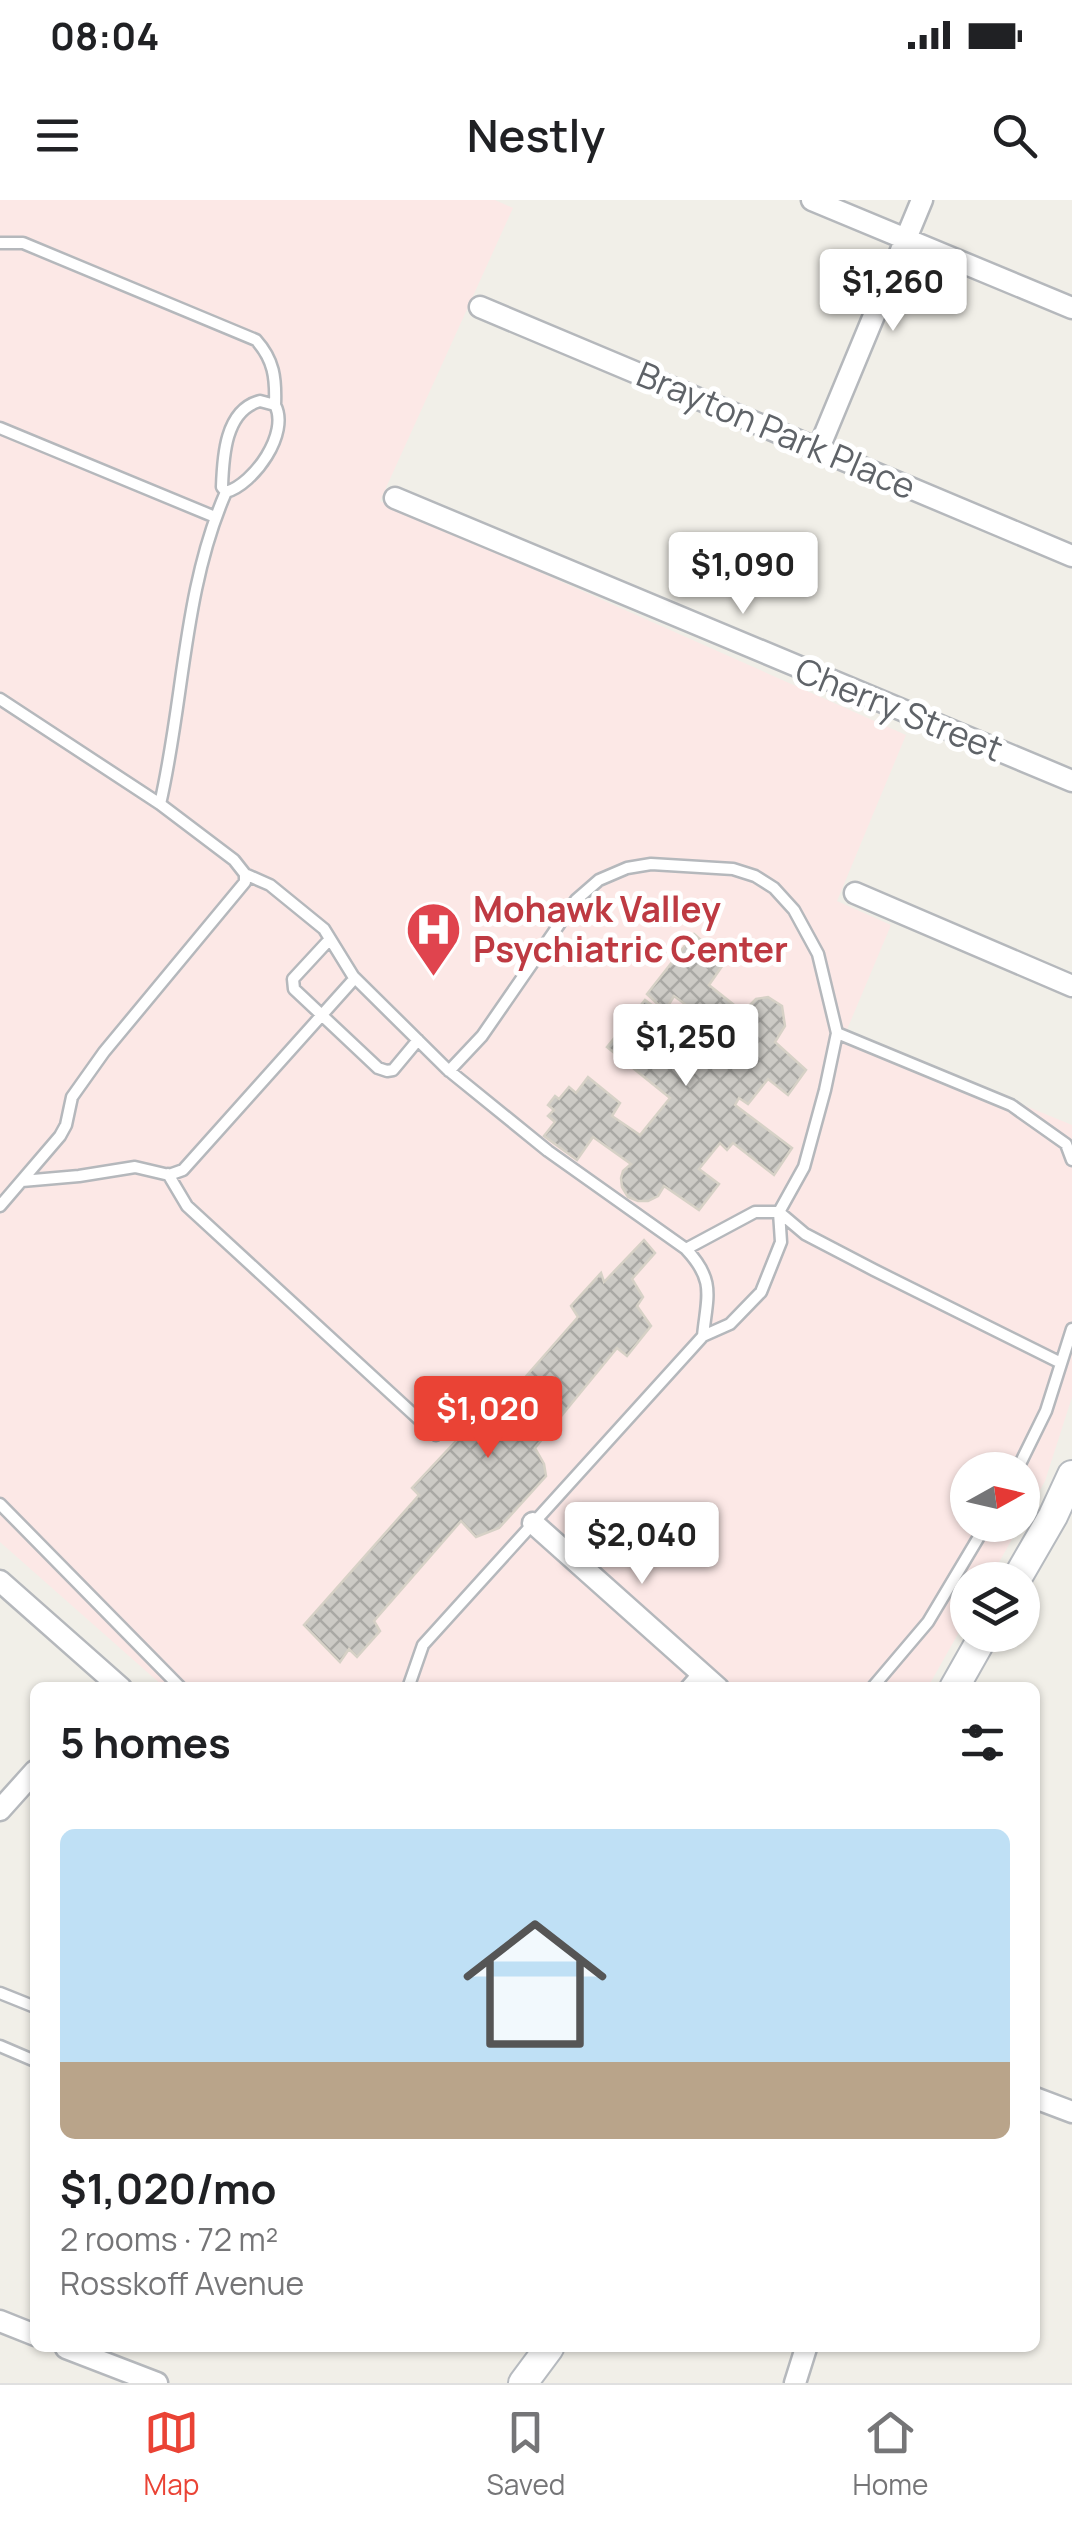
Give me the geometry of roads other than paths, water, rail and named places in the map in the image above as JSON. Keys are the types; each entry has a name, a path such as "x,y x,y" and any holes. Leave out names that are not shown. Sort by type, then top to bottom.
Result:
{"street":[{"path":"812,200 1072,308"},
{"path":"819,448 922,200"},
{"name":"Brayton Park Place","path":"480,307 1072,556"},
{"name":"Cherry Street","path":"395,498 1072,781"},
{"path":"855,894 1072,986"},
{"path":"1027,1562 1072,1475"},
{"path":"533,1523 692,1680"},
{"path":"0,1581 112,1682"},
{"path":"957,1682 974,1652"},
{"path":"0,1810 30,1777"},
{"path":"1040,2100 1072,2112"},
{"path":"0,2322 30,2333"},
{"path":"76,2352 156,2383"},
{"path":"523,2383 546,2352"},
{"path":"795,2383 805,2352"}],"lane":[{"path":"0,243 23,243 256,340 268,354 276,384 279,423 258,470 238,489 226,492"},
{"path":"226,492 222,487 223,455 240,411 260,401 275,405"},
{"path":"0,428 215,516"},
{"path":"160,804 189,626 215,516 226,492"},
{"path":"0,699 160,804 234,860 245,874 270,885 324,929 355,978 449,1071 548,1151 686,1249 702,1266 708,1287 703,1336"},
{"path":"410,1682 422,1645 703,1336 730,1324 761,1292 781,1242 779,1212 804,1167 837,1033 818,954 794,910 774,888 733,869 652,864 627,868 599,880 576,900 482,1036 449,1071"},
{"path":"0,1206 60,1136 72,1097 104,1052 245,882 245,874"},
{"path":"330,939 292,983 294,989 378,1068 392,1070 418,1040"},
{"path":"22,1181 136,1167 168,1174 183,1170 355,978"},
{"path":"837,1033 1011,1104 1066,1144 1072,1160"},
{"path":"168,1174 188,1206 436,1436"},
{"path":"686,1249 756,1212 779,1212 805,1234 1061,1363"},
{"path":"1026,1452 1046,1410 1072,1329"},
{"path":"0,1504 175,1682"},
{"path":"877,1682 928,1622 976,1542"},
{"path":"0,1994 30,2004"},
{"path":"0,2046 30,2059"}],"place":[{"name":"Mohawk Valley Psychiatric Center","path":"434,979"}]}
